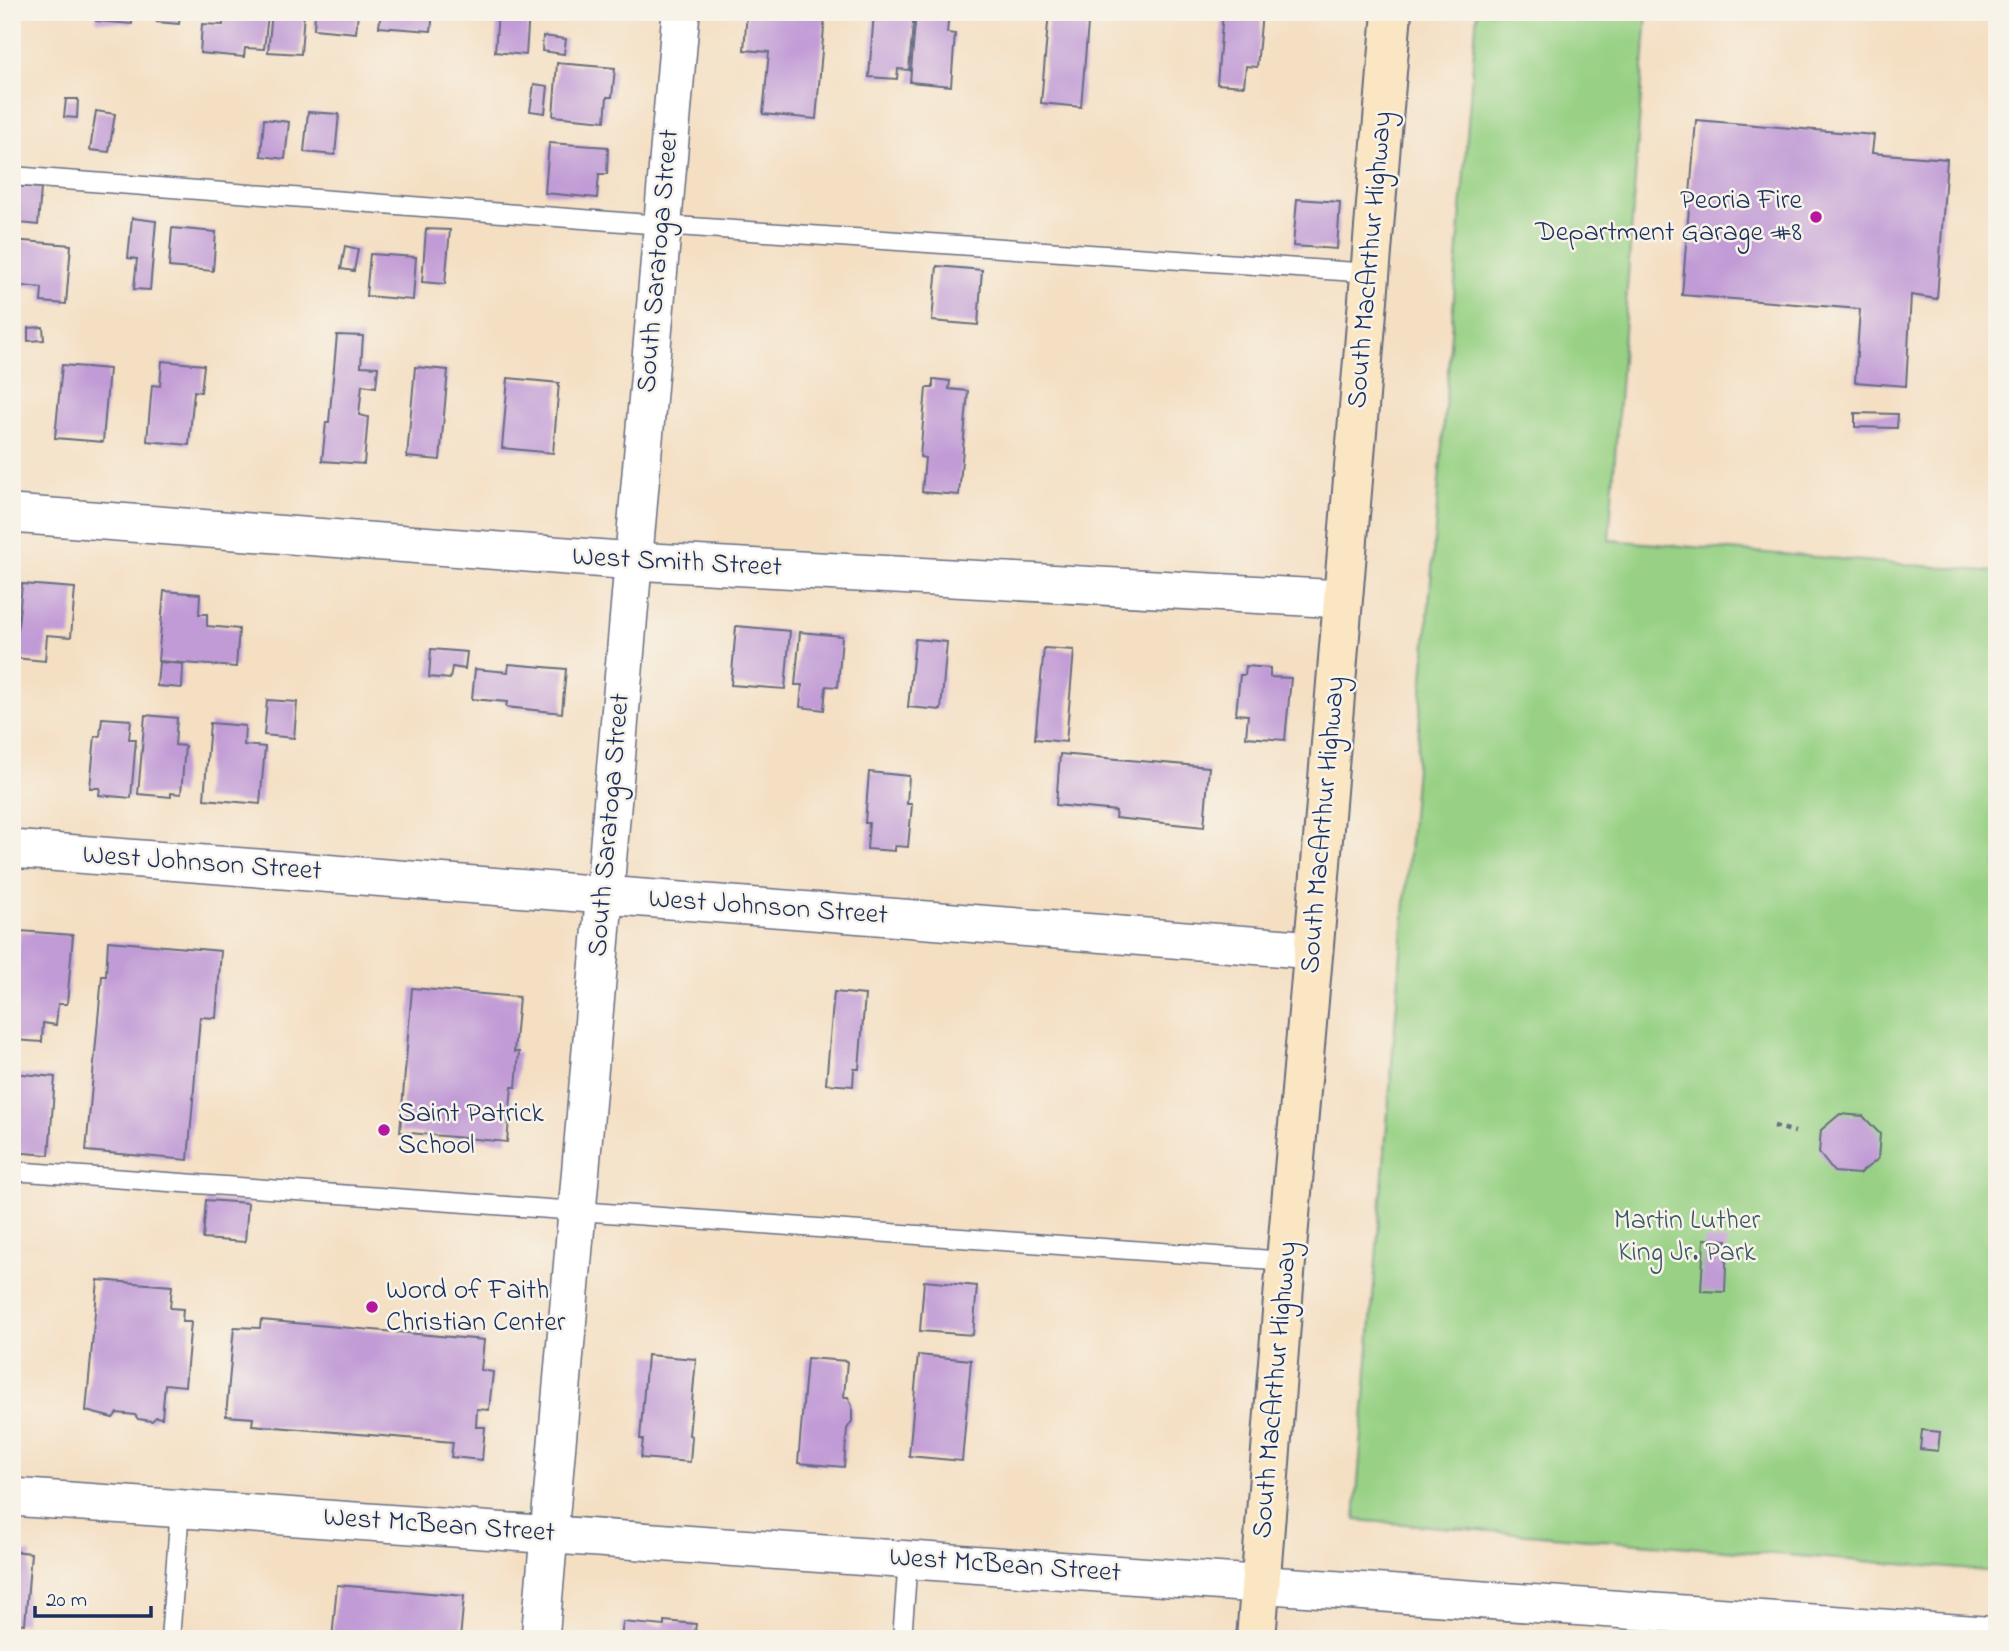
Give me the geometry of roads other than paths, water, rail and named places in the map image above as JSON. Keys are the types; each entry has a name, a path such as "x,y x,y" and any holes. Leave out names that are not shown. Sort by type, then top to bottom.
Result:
{"main road":[{"name":"South MacArthur Highway","path":"1256,1639 1392,12"}],"street":[{"name":"South Saratoga Street","path":"540,1639 681,12"},
{"name":"West Smith Street","path":"12,514 633,561 1342,599"},
{"name":"West Johnson Street","path":"12,849 1314,950"},
{"name":"West McBean Street","path":"12,1497 1260,1584 1783,1629 1997,1636"}],"lane":[{"path":"12,176 662,225 1371,273"},
{"path":"12,1171 1286,1261"},
{"path":"170,1639 180,1508"},
{"path":"902,1639 908,1559"}],"place":[{"name":"Peoria Fire Department Garage #8","path":"1816,217"},
{"name":"Saint Patrick School","path":"384,1130"},
{"name":"Word of Faith Christian Center","path":"372,1307"}],"park label":[{"name":"Martin Luther King Jr. Park","path":"1687,1237"}]}
